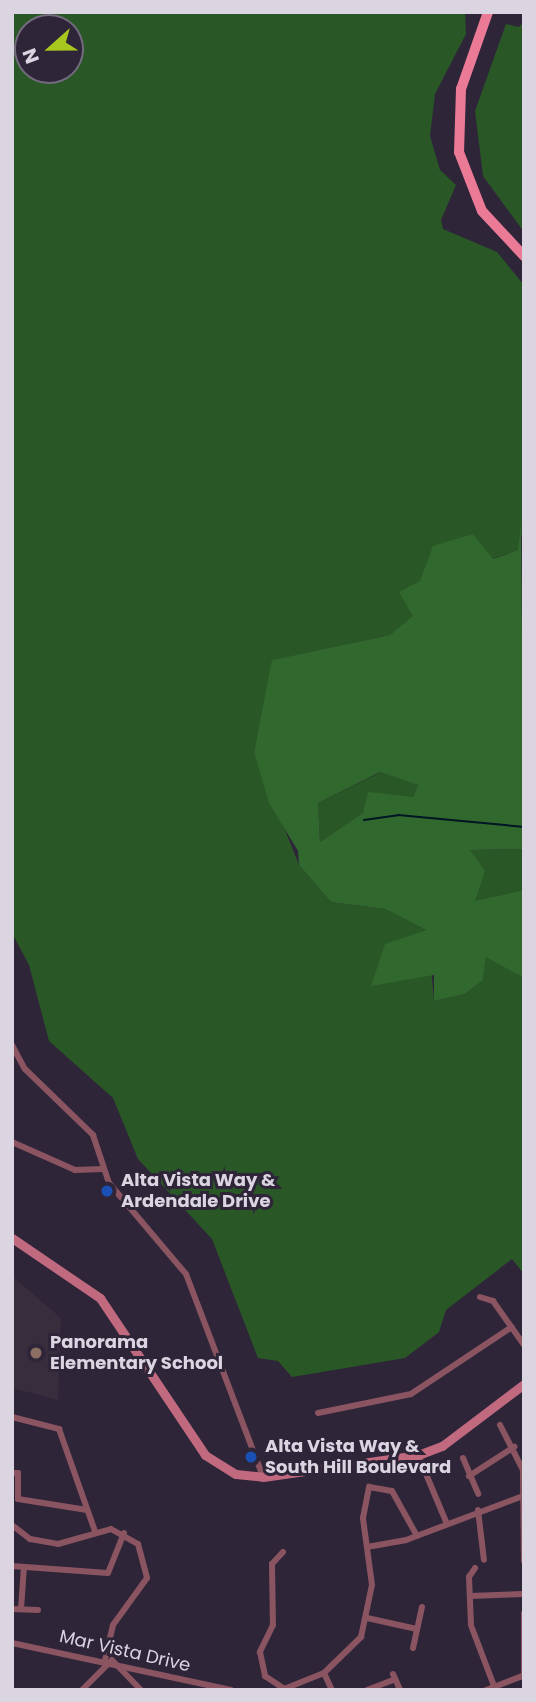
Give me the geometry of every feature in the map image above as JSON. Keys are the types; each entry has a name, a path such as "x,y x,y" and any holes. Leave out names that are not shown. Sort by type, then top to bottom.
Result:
{"main road":[{"path":"488,12 461,89 459,152 482,211 524,256"}],"street":[{"path":"12,1045 25,1069 93,1135 103,1169 186,1273 262,1477"},
{"path":"12,1142 75,1170 103,1169"},
{"path":"12,1238 51,1259 108,1306 214,1463 262,1477 418,1455 442,1446 524,1384"},
{"path":"480,1297 493,1301 524,1345"},
{"path":"318,1413 411,1394 512,1327"},
{"path":"12,1417 59,1429 95,1531"},
{"path":"500,1425 514,1447 523,1470 524,1561"},
{"path":"469,1476 514,1447"},
{"path":"418,1455 447,1524"},
{"path":"463,1458 478,1494"},
{"path":"12,1473 18,1473 18,1499 87,1510"},
{"path":"283,1552 272,1564 273,1625 261,1647 262,1671 284,1689 324,1673 355,1647 367,1618 372,1585 362,1497 375,1485 392,1492 417,1536"},
{"path":"367,1547 417,1536 478,1510 523,1496"},
{"path":"478,1510 484,1560"},
{"path":"12,1525 30,1539 58,1544 95,1531 124,1533 146,1559 148,1578 113,1625 108,1660 82,1690"},
{"path":"12,1566 24,1570 108,1573 124,1533"},
{"path":"475,1568 470,1596 471,1626 494,1686"},
{"path":"20,1609 24,1570"},
{"path":"470,1596 524,1594"},
{"path":"413,1648 422,1607"},
{"path":"12,1609 38,1610"},
{"path":"486,1690 524,1677 524,1613"},
{"path":"367,1618 417,1629"},
{"name":"Mar Vista Drive","path":"12,1643 108,1660 231,1690"},
{"path":"108,1660 141,1690"},
{"path":"324,1673 332,1690"},
{"path":"367,1690 394,1676 400,1690"}],"shaded area":[{"name":"Panorama Elementary School","path":"12,1276 61,1318 58,1400 12,1388"}],"green space":[{"path":"12,12 465,12 466,34 435,94 430,136 440,170 456,185 441,220 443,229 497,252 524,285 524,525 518,550 492,559 390,635 273,660 254,752 299,865 331,902 385,909 428,930 434,1001 465,994 483,980 486,956 524,978 524,1274 512,1259 446,1310 439,1332 405,1358 292,1377 278,1361 258,1358 212,1239 138,1159 113,1098 49,1041 29,965 12,933"},
{"path":"524,21 524,232 483,176 475,111 506,24 519,27"},
{"path":"521,525 524,849 470,850 485,871 475,901 524,890 524,978 486,957 483,980 465,994 434,1001 434,975 371,986 385,944 427,930 385,909 331,902 299,865 298,851 269,803 254,752 272,660 390,635 413,616 399,592 420,581 433,546 473,534 493,559 518,550","holes":["380,772 418,785 413,797 368,792 363,813 320,842 318,803"]},
{"path":"381,772 418,785 413,797 364,813 320,842 318,803"},
{"path":"524,849 524,890 474,902 470,850"}],"waterway":[{"path":"364,820 398,815 524,827"}],"place":[{"name":"Alta Vista Way & Ardendale Drive","path":"107,1191"},
{"name":"Panorama Elementary School","path":"36,1353"},
{"name":"Alta Vista Way & South Hill Boulevard","path":"251,1457"}]}
